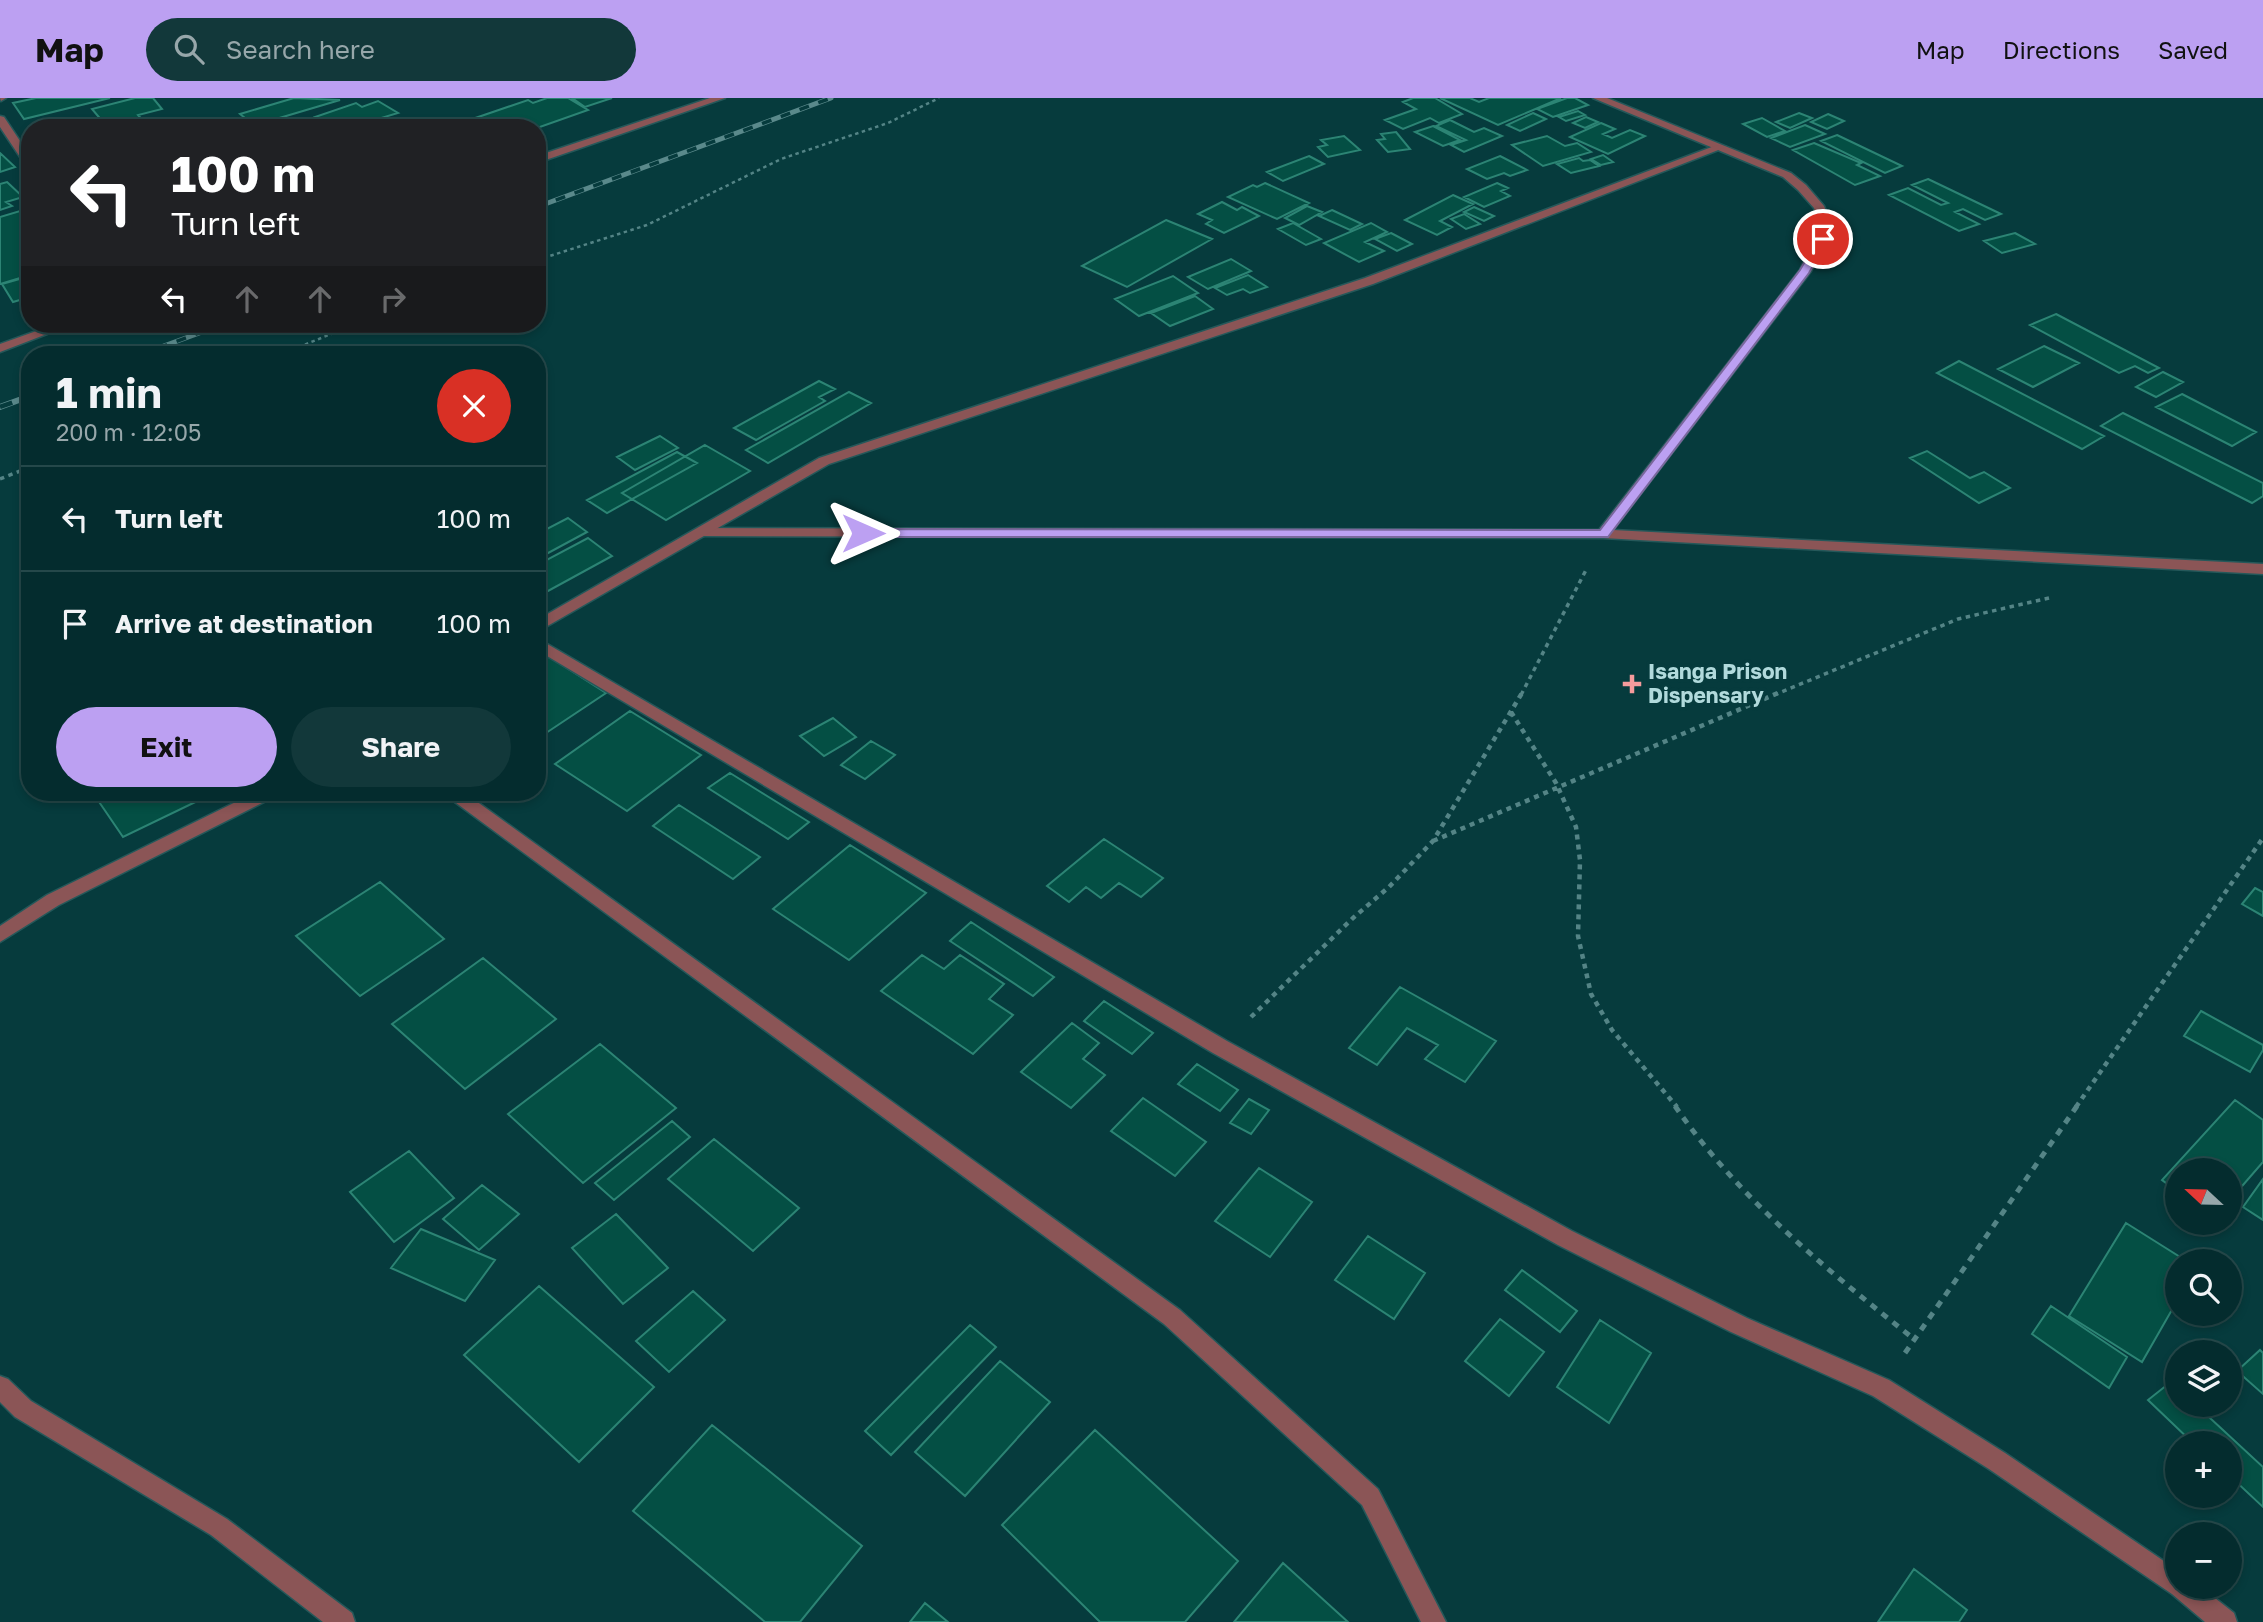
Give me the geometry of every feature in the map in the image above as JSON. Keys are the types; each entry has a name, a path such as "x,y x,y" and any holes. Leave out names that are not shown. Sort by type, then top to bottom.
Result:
{"street":[{"path":"546,157 720,98"},
{"path":"1598,98 1787,175 1812,194 1823,213 1823,239 1805,271 1603,534"},
{"path":"0,119 21,150"},
{"path":"546,622 824,461 1369,281 1721,147"},
{"path":"0,348 42,333"},
{"path":"699,532 1603,534 2263,569"},
{"path":"546,648 1220,1047 1564,1238 1739,1325 1881,1388 1997,1461 2165,1576"},
{"path":"0,935 53,900 252,801"},
{"path":"465,801 780,1034 1172,1317 1370,1497 1434,1622"},
{"path":"0,1387 23,1409 219,1527 343,1622"},
{"path":"2196,1599 2225,1622"}],"path":[{"path":"546,257 647,225 780,159 888,123 939,98"},
{"path":"301,346 334,333"},
{"path":"0,479 21,471"},
{"path":"1220,1047 1353,918 1389,887 1433,841 1534,673 1603,534"},
{"path":"1433,841 1880,649 1958,619 2061,596"},
{"path":"1511,712 1556,786 1576,826 1577,918 1581,963 1592,997 1610,1027 1670,1097 1703,1146 1749,1196 1798,1244 1914,1339"},
{"path":"1881,1388 2263,838"}],"building":[{"path":"36,98 110,98 24,119 13,103"},
{"path":"135,98 153,98 162,109 138,115 141,119 100,119 92,109"},
{"path":"294,98 340,100 276,119 246,119 240,114"},
{"path":"547,98 568,98 588,110 546,125 546,119 472,119 528,100 533,103"},
{"path":"572,98 612,98 585,107"},
{"path":"1413,98 1435,98 1462,114 1439,123 1430,118 1403,129 1385,120 1416,109 1403,102"},
{"path":"1440,98 1470,98 1479,102 1489,98 1561,98 1498,125"},
{"path":"1567,98 1575,98 1588,105 1553,117 1537,109"},
{"path":"378,101 398,113 382,119 315,117 356,103 362,107"},
{"path":"1578,111 1585,115 1566,121 1559,117"},
{"path":"1533,113 1546,119 1520,131 1507,125"},
{"path":"1799,113 1812,118 1790,128 1776,122"},
{"path":"1828,114 1844,121 1827,129 1811,122"},
{"path":"1586,117 1598,122 1585,128 1573,123"},
{"path":"1762,118 1785,131 1767,137 1743,124"},
{"path":"1450,120 1474,132 1484,128 1502,136 1464,152 1451,145 1466,140 1436,126"},
{"path":"1601,123 1615,129 1603,134 1612,138 1630,130 1645,136 1608,154 1570,137"},
{"path":"1805,125 1825,134 1790,147 1771,138"},
{"path":"1433,126 1460,140 1443,146 1415,132"},
{"path":"1396,132 1410,149 1388,152 1377,140 1385,139 1381,134"},
{"path":"1837,135 1902,166 1885,173 1821,141"},
{"path":"1344,136 1360,150 1328,157 1318,147 1327,145 1321,140"},
{"path":"1547,136 1565,146 1577,143 1591,152 1543,166 1512,145"},
{"path":"1814,143 1861,163 1857,165 1880,176 1855,185 1793,150"},
{"path":"0,153 15,167 0,172"},
{"path":"1603,155 1613,162 1601,165 1591,159"},
{"path":"1309,156 1324,164 1283,181 1267,172"},
{"path":"1500,156 1527,170 1510,176 1504,173 1487,179 1467,169"},
{"path":"1579,158 1583,161 1590,160 1599,166 1571,173 1557,164"},
{"path":"1928,179 2001,214 1985,220 1963,209 1955,212 1979,224 1959,231 1889,195 1908,188 1941,205 1948,203 1912,185"},
{"path":"7,182 21,198 6,202 12,206 0,210 0,184"},
{"path":"1265,183 1309,203 1277,219 1228,197 1253,185 1257,187"},
{"path":"1497,183 1508,188 1501,191 1510,196 1484,207 1464,197"},
{"path":"1453,195 1473,204 1440,221 1452,227 1437,235 1405,220"},
{"path":"1222,202 1237,210 1242,207 1259,216 1224,233 1206,224 1212,220 1198,214"},
{"path":"1307,206 1322,212 1299,225 1285,218"},
{"path":"1474,207 1494,216 1484,221 1464,212"},
{"path":"1332,210 1362,224 1350,230 1319,216"},
{"path":"21,211 21,278 0,284 0,217"},
{"path":"1464,214 1480,224 1466,229 1451,219"},
{"path":"1166,220 1212,239 1127,287 1082,266"},
{"path":"1293,223 1321,239 1306,245 1278,229"},
{"path":"1371,223 1387,232 1365,242 1384,251 1359,262 1324,243"},
{"path":"1391,233 1412,244 1397,251 1375,239"},
{"path":"2015,233 2035,244 2002,253 1984,241"},
{"path":"1231,259 1251,271 1208,289 1188,277"},
{"path":"1248,275 1267,287 1250,293 1243,289 1227,295 1215,288"},
{"path":"1173,276 1198,293 1139,316 1115,299"},
{"path":"21,279 21,300 13,302 2,284"},
{"path":"1195,296 1213,309 1170,326 1151,313"},
{"path":"2056,314 2159,368 2148,373 2135,366 2119,373 2030,325"},
{"path":"2044,346 2079,363 2033,387 1998,369"},
{"path":"1959,361 2104,436 2082,449 1937,373"},
{"path":"2163,372 2183,382 2156,397 2136,387"},
{"path":"819,381 835,389 819,397 825,401 756,440 734,428"},
{"path":"849,392 871,403 768,463 746,450"},
{"path":"2182,394 2256,432 2232,446 2156,407"},
{"path":"2123,413 2263,483 2263,496 2252,503 2101,426"},
{"path":"660,436 678,448 635,470 617,457"},
{"path":"705,445 750,471 666,520 622,493"},
{"path":"1927,451 1970,478 1984,472 2010,488 1979,503 1910,458"},
{"path":"677,452 697,463 607,513 587,500"},
{"path":"568,518 587,532 546,554 546,529"},
{"path":"588,538 612,556 546,592 546,560"},
{"path":"546,655 606,693 546,733"},
{"path":"630,711 701,755 627,811 555,764"},
{"path":"833,718 856,737 824,756 800,736"},
{"path":"871,741 895,755 865,779 841,765"},
{"path":"730,773 809,822 788,839 708,788"},
{"path":"98,801 197,801 123,837"},
{"path":"679,805 760,857 733,879 653,826"},
{"path":"1104,839 1163,878 1141,897 1119,883 1101,898 1086,887 1069,902 1047,886"},
{"path":"850,845 926,893 849,960 773,909"},
{"path":"380,882 444,939 360,996 296,936"},
{"path":"2255,888 2263,892 2263,916 2242,904"},
{"path":"971,922 1054,977 1033,996 950,941"},
{"path":"922,955 944,969 960,955 1004,984 989,999 1013,1015 973,1054 881,991"},
{"path":"483,958 556,1019 465,1089 392,1024"},
{"path":"1400,987 1496,1041 1465,1082 1425,1059 1438,1045 1407,1028 1377,1065 1349,1048"},
{"path":"1104,1001 1153,1033 1132,1054 1084,1021"},
{"path":"2201,1011 2263,1045 2263,1050 2250,1072 2184,1036"},
{"path":"1072,1023 1099,1043 1083,1059 1105,1075 1071,1108 1021,1072"},
{"path":"600,1044 676,1108 583,1183 508,1114"},
{"path":"1197,1064 1238,1090 1220,1111 1178,1084"},
{"path":"1143,1098 1206,1142 1175,1176 1111,1131"},
{"path":"1249,1099 1269,1110 1251,1134 1230,1123"},
{"path":"2235,1100 2263,1120 2263,1162 2242,1186 2242,1158 2182,1158"},
{"path":"672,1121 690,1137 614,1200 595,1183"},
{"path":"714,1139 799,1208 753,1251 668,1179"},
{"path":"409,1151 454,1198 394,1242 350,1192"},
{"path":"1259,1168 1312,1202 1270,1257 1215,1221"},
{"path":"2263,1179 2263,1220 2243,1207"},
{"path":"482,1185 519,1214 479,1250 443,1219"},
{"path":"616,1214 668,1268 623,1304 572,1248"},
{"path":"2126,1223 2167,1249 2165,1249 2165,1322 2142,1362 2069,1316"},
{"path":"421,1229 495,1260 465,1301 391,1268"},
{"path":"1368,1236 1425,1273 1394,1319 1335,1280"},
{"path":"1522,1270 1577,1311 1560,1332 1505,1290"},
{"path":"539,1286 654,1387 579,1462 464,1355"},
{"path":"693,1291 725,1320 669,1372 636,1341"},
{"path":"2051,1306 2127,1357 2109,1388 2032,1334"},
{"path":"1500,1319 1544,1352 1509,1396 1465,1361"},
{"path":"1600,1320 1651,1353 1609,1423 1557,1387"},
{"path":"970,1325 996,1347 891,1455 865,1431"},
{"path":"2260,1350 2263,1353 2263,1394 2242,1375 2242,1366"},
{"path":"1000,1361 1050,1402 965,1496 915,1452"},
{"path":"2165,1387 2165,1416 2148,1400"},
{"path":"2166,1417 2211,1417 2224,1431 2180,1431"},
{"path":"712,1425 862,1546 800,1622 765,1622 633,1511"},
{"path":"1095,1430 1238,1561 1185,1622 1100,1622 1002,1525"},
{"path":"2242,1448 2263,1467 2263,1507 2242,1487"},
{"path":"1283,1563 1348,1622 1234,1622"},
{"path":"1914,1569 1967,1610 1959,1622 1878,1622"},
{"path":"925,1603 948,1622 910,1622"}],"railway":[{"path":"546,204 831,98"},
{"path":"164,346 199,333"},
{"path":"0,407 21,399"}],"place":[{"name":"Isanga Prison Dispensary","path":"1632,684"}],"route":[{"path":"863,533 1603,534 1805,271 1823,239"}]}
